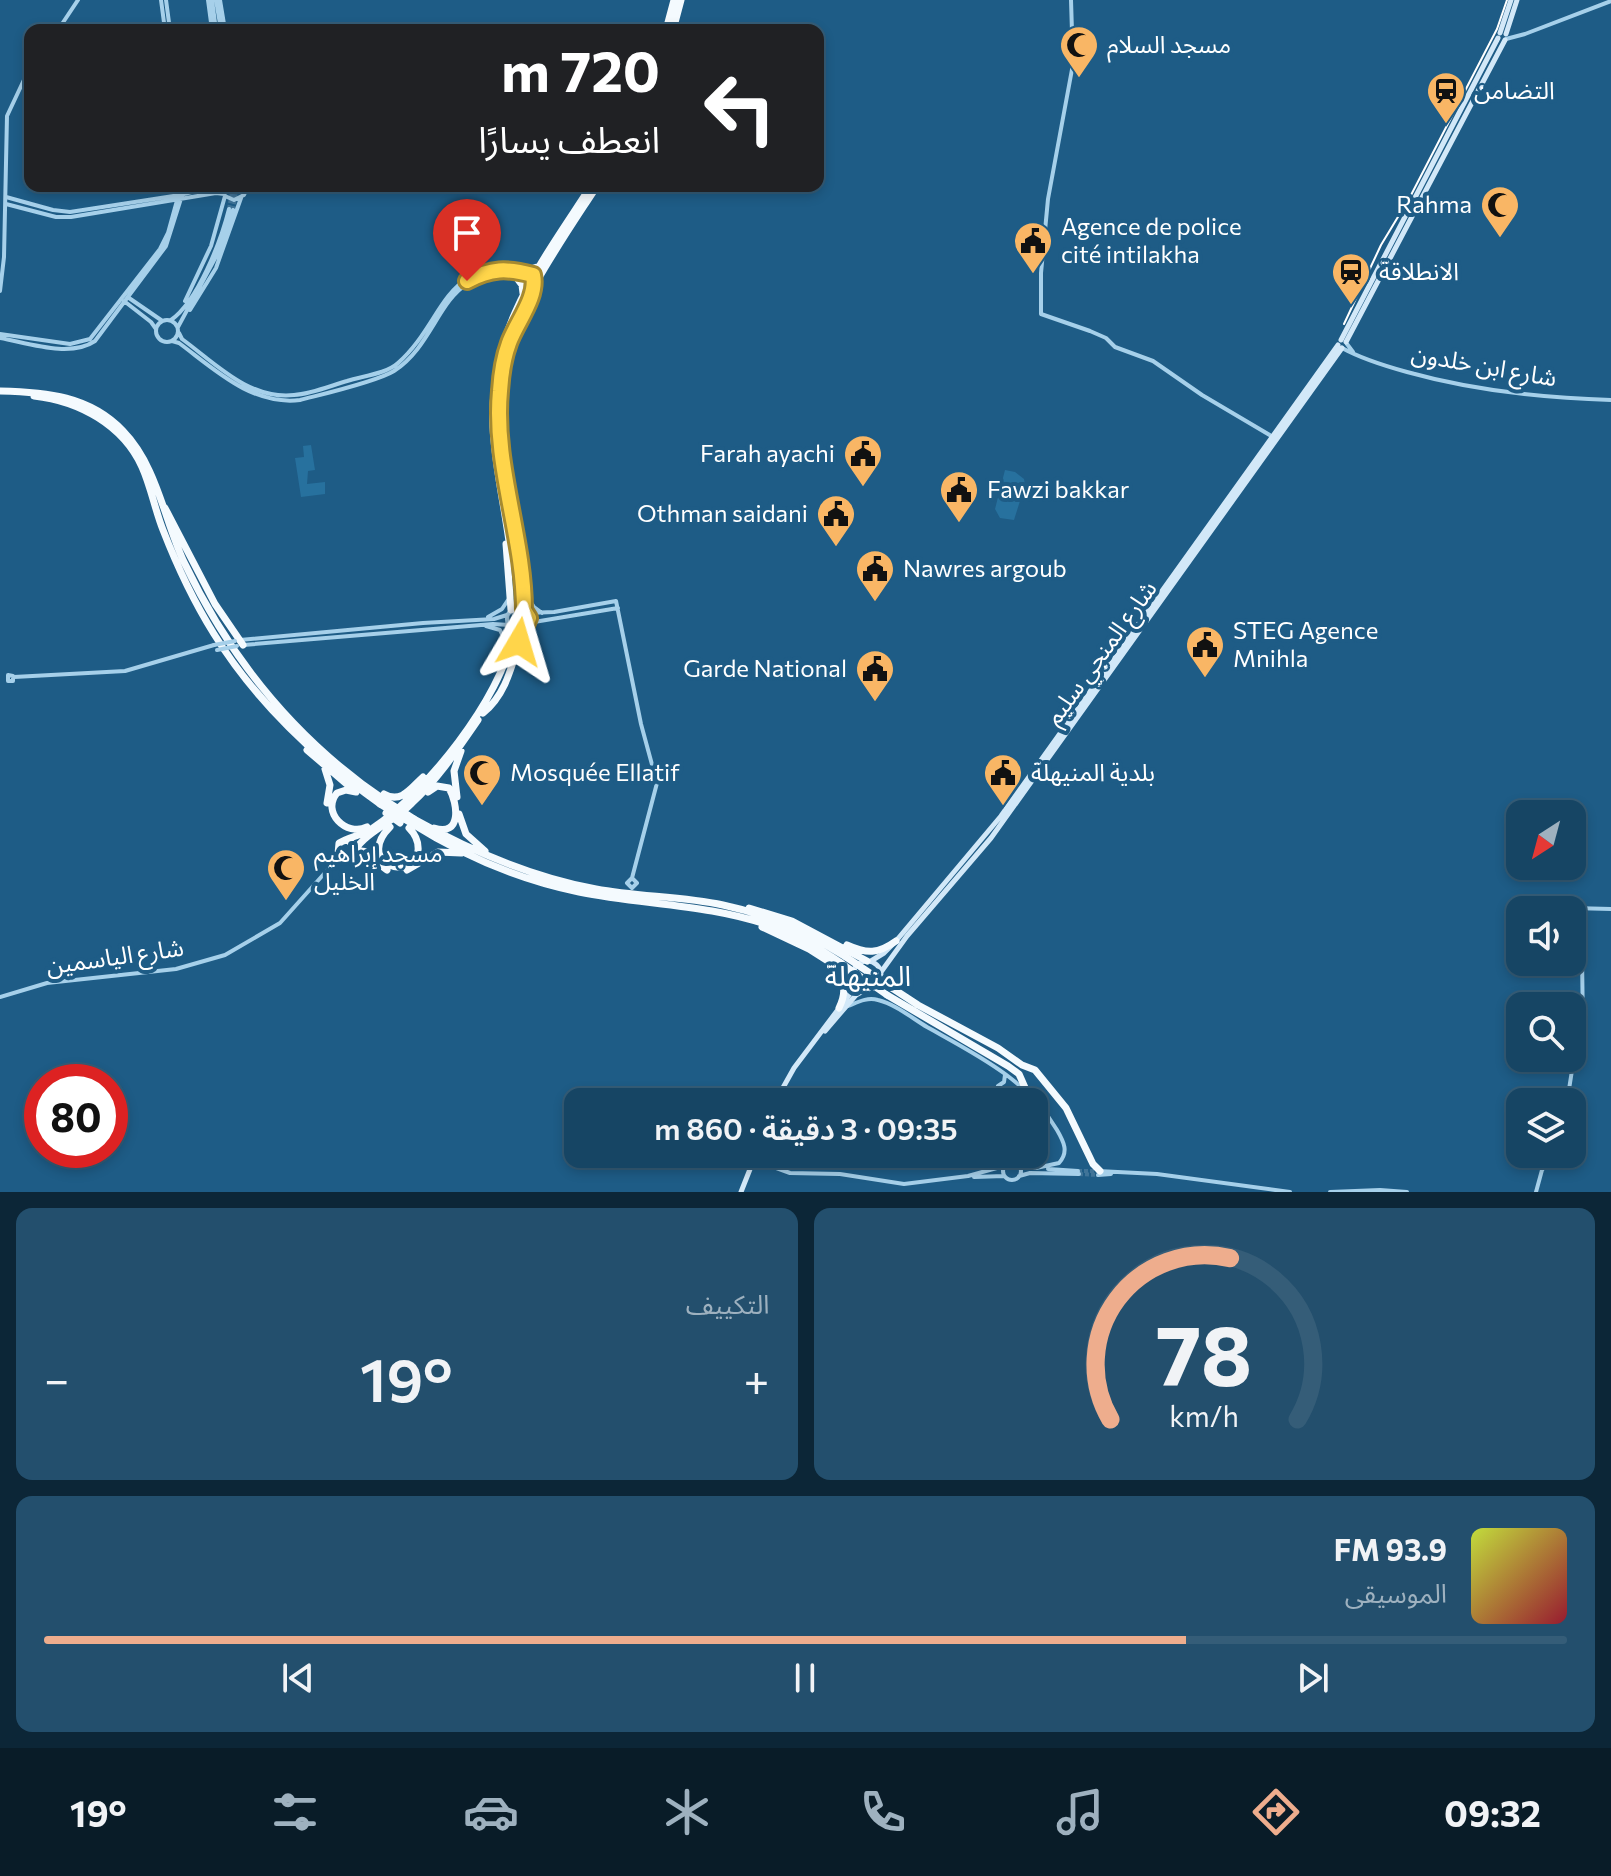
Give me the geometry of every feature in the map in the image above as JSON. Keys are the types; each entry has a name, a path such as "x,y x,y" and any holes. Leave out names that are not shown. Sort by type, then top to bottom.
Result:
{"highway":[{"path":"668,24 674,0"},
{"path":"675,24 681,0"},
{"path":"527,296 504,335 496,374 493,426 507,481 512,549 500,455 498,425 504,358 542,263 587,192"},
{"path":"534,280 593,192"},
{"path":"527,296 518,274 542,263"},
{"path":"0,393 39,392 66,397 103,414 123,431 148,467 184,561 220,629 250,674 315,744 381,804 400,823 440,830 452,827 456,817 451,791 446,786 437,786 405,810 361,841 349,858 340,856 337,848 344,841 369,831 387,817 417,790 494,702 509,676 526,626"},
{"path":"0,393 39,397 72,405 99,418 125,440 143,468 178,569 214,633 247,679 300,738 381,804"},
{"path":"498,425 525,611"},
{"path":"507,481 509,612"},
{"path":"509,491 518,502"},
{"path":"160,501 239,643"},
{"path":"509,626 498,673 458,756 454,771 461,823 469,839 510,868"},
{"path":"411,823 417,840 417,854 408,865 399,868 390,866 380,857 380,840 437,776 474,722 500,676 515,636 508,668 483,713"},
{"path":"270,697 336,757 390,798 403,796 440,763"},
{"path":"300,738 306,750 356,792 470,855 580,892 726,913 772,926 844,960"},
{"path":"322,764 330,779 328,810 344,841"},
{"path":"356,792 342,791 332,799 332,811 343,826 357,831 387,817"},
{"path":"411,823 510,868 564,882 647,897 773,913 869,953 885,949 896,941"},
{"path":"344,841 352,843 354,852"},
{"path":"354,852 367,851 382,867 398,872 409,870 438,852 470,855"},
{"path":"634,882 647,897"},
{"path":"722,905 782,923 844,960 1019,1074 1025,1088"},
{"path":"726,913 802,945 854,978"},
{"path":"817,932 869,961"},
{"path":"802,945 840,976 845,992 842,1008"},
{"path":"890,992 1035,1070 1056,1093 1073,1120 1098,1172"}],"main road":[{"name":"شارع المنجي سليم","path":"881,972 898,947 991,838 1343,345 1504,36 1514,0"},
{"name":"شارع المنجي سليم","path":"869,961 884,953 896,941 1001,816 1273,437 1343,345"},
{"path":"783,1088 794,1068 842,1008 856,995 879,984 881,972 869,961 856,966 851,991 842,1008"},
{"path":"854,978 859,987 868,989"},
{"path":"741,1192 751,1168"}],"street":[{"path":"62,24 78,0"},
{"path":"164,0 167,24"},
{"path":"214,0 217,24"},
{"path":"1071,0 1073,64 1048,199 1041,273 1041,314 1090,331 1106,338 1115,347 1153,361 1202,395 1273,437"},
{"path":"1504,36 1517,37 1611,1"},
{"path":"0,291 8,113 24,80"},
{"path":"0,336 81,343 98,332 126,298 170,234 182,192"},
{"path":"181,197 198,192"},
{"path":"126,298 164,320 171,320 192,307 213,273 244,192"},
{"path":"6,200 70,212 216,193 234,200 241,198"},
{"path":"172,341 215,237 225,195"},
{"path":"183,312 219,251 231,210"},
{"path":"171,320 182,339 246,385 267,393 297,395 392,367 408,353 444,299 456,288 492,270 534,280"},
{"path":"126,298 151,322 162,341 179,343 249,391 288,401 393,372 408,358 459,290 491,274 518,274"},
{"path":"156,329 164,320"},
{"name":"شارع ابن خلدون","path":"1343,345 1354,354 1392,368 1457,385 1538,397 1611,400"},
{"path":"485,619 504,607 510,586"},
{"path":"528,598 534,607 544,613"},
{"path":"0,683 11,682 14,677 125,671 239,643 485,619 516,608 544,613 616,601 641,724 657,783 634,882"},
{"path":"239,643 480,625 515,629 618,608"},
{"path":"525,611 526,626"},
{"path":"509,612 509,626"},
{"path":"480,625 502,632 506,647"},
{"name":"شارع الياسمين","path":"0,997 47,983 176,969 225,955 280,923 340,856"},
{"path":"1586,908 1611,909"},
{"path":"1569,1088 1583,1029 1582,976"},
{"path":"842,1008 865,1000 881,1000 1004,1073 1023,1088"},
{"path":"998,1086 1005,1080 1004,1073"},
{"path":"1048,1115 1065,1146 1065,1154 1059,1163 1048,1165"},
{"path":"779,1168 790,1173 840,1174 904,1184 968,1176 1004,1176 1012,1180 1034,1173 1078,1172 1036,1168"},
{"path":"968,1176 997,1168"},
{"path":"1004,1168 1004,1176"},
{"path":"1019,1176 1020,1168"},
{"path":"1536,1192 1544,1168"},
{"path":"1098,1172 1172,1175 1290,1192"},
{"path":"1330,1192 1407,1192"}],"shaded area":[{"path":"311,445 315,470 308,471 307,484 325,482 325,494 301,497 295,458 304,457 303,446"},
{"path":"1005,470 1015,472 1024,479 1014,520 1000,518 995,509"}],"tunnel":[{"path":"229,209 232,192"},
{"path":"233,210 236,192"},
{"path":"510,549 514,615"},
{"path":"517,635 519,590"},
{"path":"1078,1171 1096,1171"},
{"path":"1079,1174 1098,1175"}],"tram line":[{"path":"1344,324 1381,245 1410,197 1497,29 1507,0"}],"place":[{"name":"مسجد السلام","path":"1079,79"},
{"name":"التضامن","path":"1446,125"},
{"name":"Rahma","path":"1500,239"},
{"name":"Agence de police cité intilakha","path":"1033,275"},
{"name":"الانطلاقة","path":"1351,306"},
{"name":"Farah ayachi","path":"863,488"},
{"name":"Fawzi bakkar","path":"959,524"},
{"name":"Othman saidani","path":"836,548"},
{"name":"Nawres argoub","path":"875,603"},
{"name":"STEG Agence Mnihla","path":"1205,679"},
{"name":"Garde National","path":"875,703"},
{"name":"Mosquée Ellatif","path":"482,807"},
{"name":"بلدية المنيهلة","path":"1003,807"},
{"name":"مسجد إبراهيم الخليل","path":"286,902"}],"district":[{"name":"المنيهلة","path":"868,976"}],"route":[{"path":"467,281 498,269 533,275 534,279 531,296 517,322 504,358 498,415 516,531 524,610 529,618 519,642"}]}
